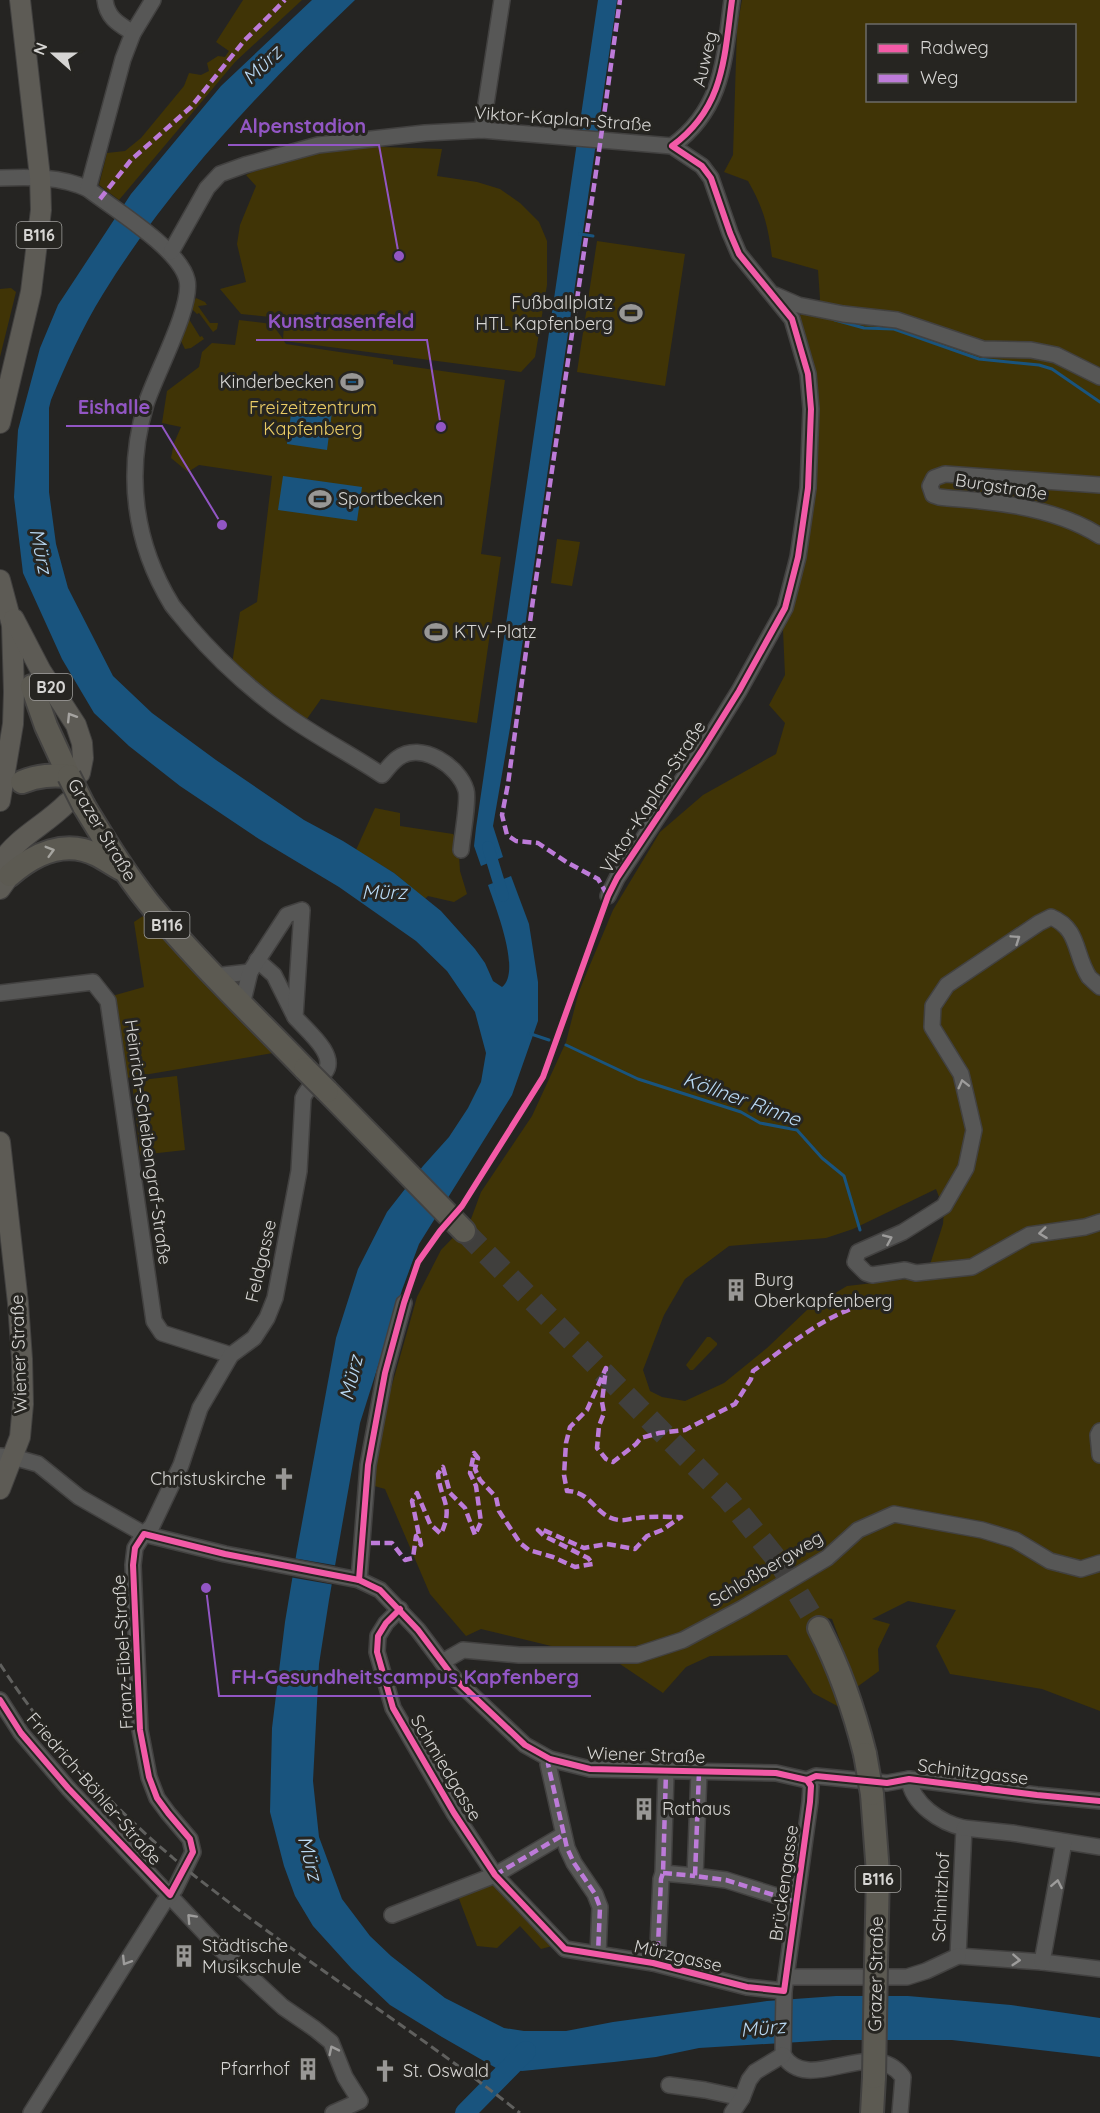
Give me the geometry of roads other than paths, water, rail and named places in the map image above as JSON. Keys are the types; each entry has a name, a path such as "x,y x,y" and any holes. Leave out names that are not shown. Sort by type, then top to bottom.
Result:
{"highway":[{"name":"Grazer Straße","path":"32,686 46,726 75,774 76,805 102,848 124,871 173,932 214,976 464,1231"},
{"path":"22,782 36,776 75,774"},
{"path":"3,876 23,863 53,849 102,848"},
{"name":"Grazer Straße","path":"819,1628 839,1669 849,1697 866,1754 872,1794 878,1873 872,2113"}],"main road":[{"name":"B116","path":"0,423 31,292 41,210 40,177 20,0"},
{"path":"0,580 12,625 14,724 1,799"},
{"name":"B20","path":"6,604 41,671 76,725 82,743 83,758 75,774"},
{"name":"Grazer Straße","path":"12,625 32,686"},
{"path":"1,799 22,782"},
{"path":"3,876 18,841 76,805"},
{"name":"Wiener Straße","path":"0,1142 22,1359 23,1404 20,1437 7,1457 0,1489"}],"street":[{"path":"105,0 108,14 113,20 133,33"},
{"path":"88,189 123,58 133,33 153,0"},
{"path":"482,130 502,0"},
{"name":"Auweg","path":"672,146 688,134 706,110 718,87 732,0"},
{"name":"Viktor-Kaplan-Straße","path":"171,252 207,188 220,174 244,165 318,145 425,133 482,130 672,146 702,166 711,178 739,254 792,320 808,374 811,409 808,488 792,585 785,609 739,691 617,878 608,896"},
{"path":"0,178 40,177 75,183 88,189 171,252 187,281 186,306 147,402 134,454 135,497 142,534 153,568 173,606 207,648 249,687 292,719 382,775 399,757 414,753 428,754 451,767 467,791 461,850"},
{"path":"771,293 798,306 897,320 982,349 1032,350 1056,355 1100,377"},
{"name":"Burgstraße","path":"1100,485 945,474 934,478 930,486 933,495 939,497 1000,503 1060,517 1100,536"},
{"path":"247,1009 254,966 287,915 302,910 295,1017"},
{"path":"1100,987 1089,977 1070,930 1062,922 1051,917 947,986 933,1006 932,1027 961,1074 975,1130 966,1168 944,1206 903,1232 858,1252 855,1262 866,1273 872,1275 905,1270 916,1273 972,1267 1029,1234 1085,1227 1100,1222"},
{"path":"214,976 254,966"},
{"name":"Feldgasse","path":"144,1534 152,1526 181,1465 200,1408 231,1355 254,1338 267,1318 275,1298 299,1171 303,1098 329,1064 326,1052 295,1017 274,975 254,966"},
{"name":"Heinrich-Scheibengraf-Straße","path":"0,993 93,982 108,1001 154,1321 162,1333 231,1355"},
{"path":"359,1580 368,1465 386,1373 404,1303"},
{"path":"1100,1431 1098,1435 1100,1455"},
{"name":"Wiener Straße","path":"7,1457 38,1464 79,1497 144,1534 284,1566 359,1580 380,1590 400,1609 454,1678 525,1745 550,1759 590,1769 776,1773 807,1780"},
{"name":"Schloßbergweg","path":"442,1662 463,1650 519,1655 579,1656 637,1655 649,1652 683,1640 743,1608 827,1558 858,1530 894,1514 982,1530 1015,1540 1050,1560 1081,1569 1100,1563"},
{"name":"Franz-Eibel-Straße","path":"31,2113 170,1895 193,1852 190,1839 157,1798 149,1777 141,1730 133,1565 135,1548 144,1534"},
{"name":"Schmiedgasse","path":"400,1609 386,1623 378,1636 377,1652 393,1708 454,1813 495,1875"},
{"name":"Friedrich-Böhler-Straße","path":"0,1700 21,1733 68,1788 219,1948 283,2007 331,2042 345,2077 360,2101 333,2113"},
{"path":"550,1759 548,1764 563,1835 574,1863 591,1887 600,1907 598,1954"},
{"path":"653,1963 658,1946 666,1772"},
{"path":"696,1876 699,1772"},
{"name":"Schinitzgasse","path":"807,1780 816,1776 887,1783 909,1779 1100,1801"},
{"name":"Schinitzhof","path":"909,1779 910,1789 936,1818 948,1824 1100,1847"},
{"name":"Brückengasse","path":"785,1984 810,1802 811,1786 807,1780"},
{"name":"Schinitzhof","path":"964,1828 958,1956 1100,1969"},
{"path":"392,1915 495,1875 563,1835"},
{"path":"1042,1962 1064,1842"},
{"name":"Mürzgasse","path":"495,1875 565,1948 653,1963 747,1987 907,1977 958,1956"},
{"path":"662,1876 696,1876 726,1880 795,1902"},
{"path":"785,1984 783,2055 787,2061 805,2070 823,2070 865,2061 889,2064 903,2078 900,2113"},
{"path":"732,2113 755,2072 783,2055"},
{"path":"669,2085 742,2098"}],"water":[{"path":"312,0 355,0 286,67 188,176 129,254 88,320 62,373 49,408 49,492 56,544 68,588 113,676 152,713 304,820 394,873 441,911 475,949 485,963 493,981 502,987 507,979 509,968 508,954 501,923 488,885 511,876 529,924 538,982 538,1021 512,1095 419,1244 360,1423 319,1664 313,1781 319,1837 342,1899 370,1936 391,1956 445,1998 504,2028 524,2031 566,2031 613,2022 767,2001 836,1996 908,1996 1011,2005 1100,2018 1100,2057 952,2040 833,2040 699,2048 656,2057 522,2071 496,2068 390,2005 352,1969 313,1926 295,1896 284,1866 270,1812 272,1728 285,1622 336,1338 358,1269 387,1212 449,1137 468,1108 481,1082 486,1053 475,1012 447,971 416,941 339,887 259,839 180,786 129,746 94,713 62,659 23,573 14,497 18,430 40,348 58,305 131,194 221,86"},
{"path":"598,0 617,0 510,728 493,826 503,857 481,866 474,846 476,828"},
{"name":"Kinderbecken","path":"352,374 358,377 361,383 358,389 352,392 346,389 343,383 346,377"},
{"path":"292,406 332,412 327,450 287,444"},
{"name":"Sportbecken","path":"283,476 362,487 357,521 278,510"}],"waterway":[{"path":"580,234 593,236"},
{"path":"835,320 864,328 894,329 979,359 1039,365 1052,369 1100,402"},
{"name":"Mürz","path":"488,847 503,896"},
{"name":"Köllner Rinne","path":"531,1034 549,1040"},
{"name":"Köllner Rinne","path":"566,1045 638,1079 741,1112 760,1123 797,1130 822,1158 844,1176 860,1230"},
{"path":"465,2113 526,2051"}],"tunnel":[{"path":"464,1231 728,1499 779,1562 819,1628"}],"railway":[{"path":"0,1664 37,1717 79,1767 101,1791 180,1864 236,1908 450,2060 520,2113"}],"place":[{"name":"Alpenstadion","path":"399,256"},
{"name":"Fußballplatz HTL Kapfenberg","path":"631,313"},
{"name":"Kinderbecken","path":"352,382"},
{"name":"Kunstrasenfeld","path":"441,427"},
{"name":"Sportbecken","path":"320,499"},
{"name":"Eishalle","path":"222,525"},
{"name":"KTV-Platz","path":"436,632"},
{"name":"Burg Oberkapfenberg","path":"736,1290"},
{"name":"Christuskirche","path":"284,1479"},
{"name":"FH-Gesundheitscampus Kapfenberg","path":"206,1588"},
{"name":"Rathaus","path":"644,1809"},
{"name":"Städtische Musikschule","path":"184,1956"},
{"name":"Pfarrhof","path":"308,2069"},
{"name":"St. Oswald","path":"385,2071"}],"park label":[{"name":"Freizeitzentrum Kapfenberg","path":"313,418"}]}
